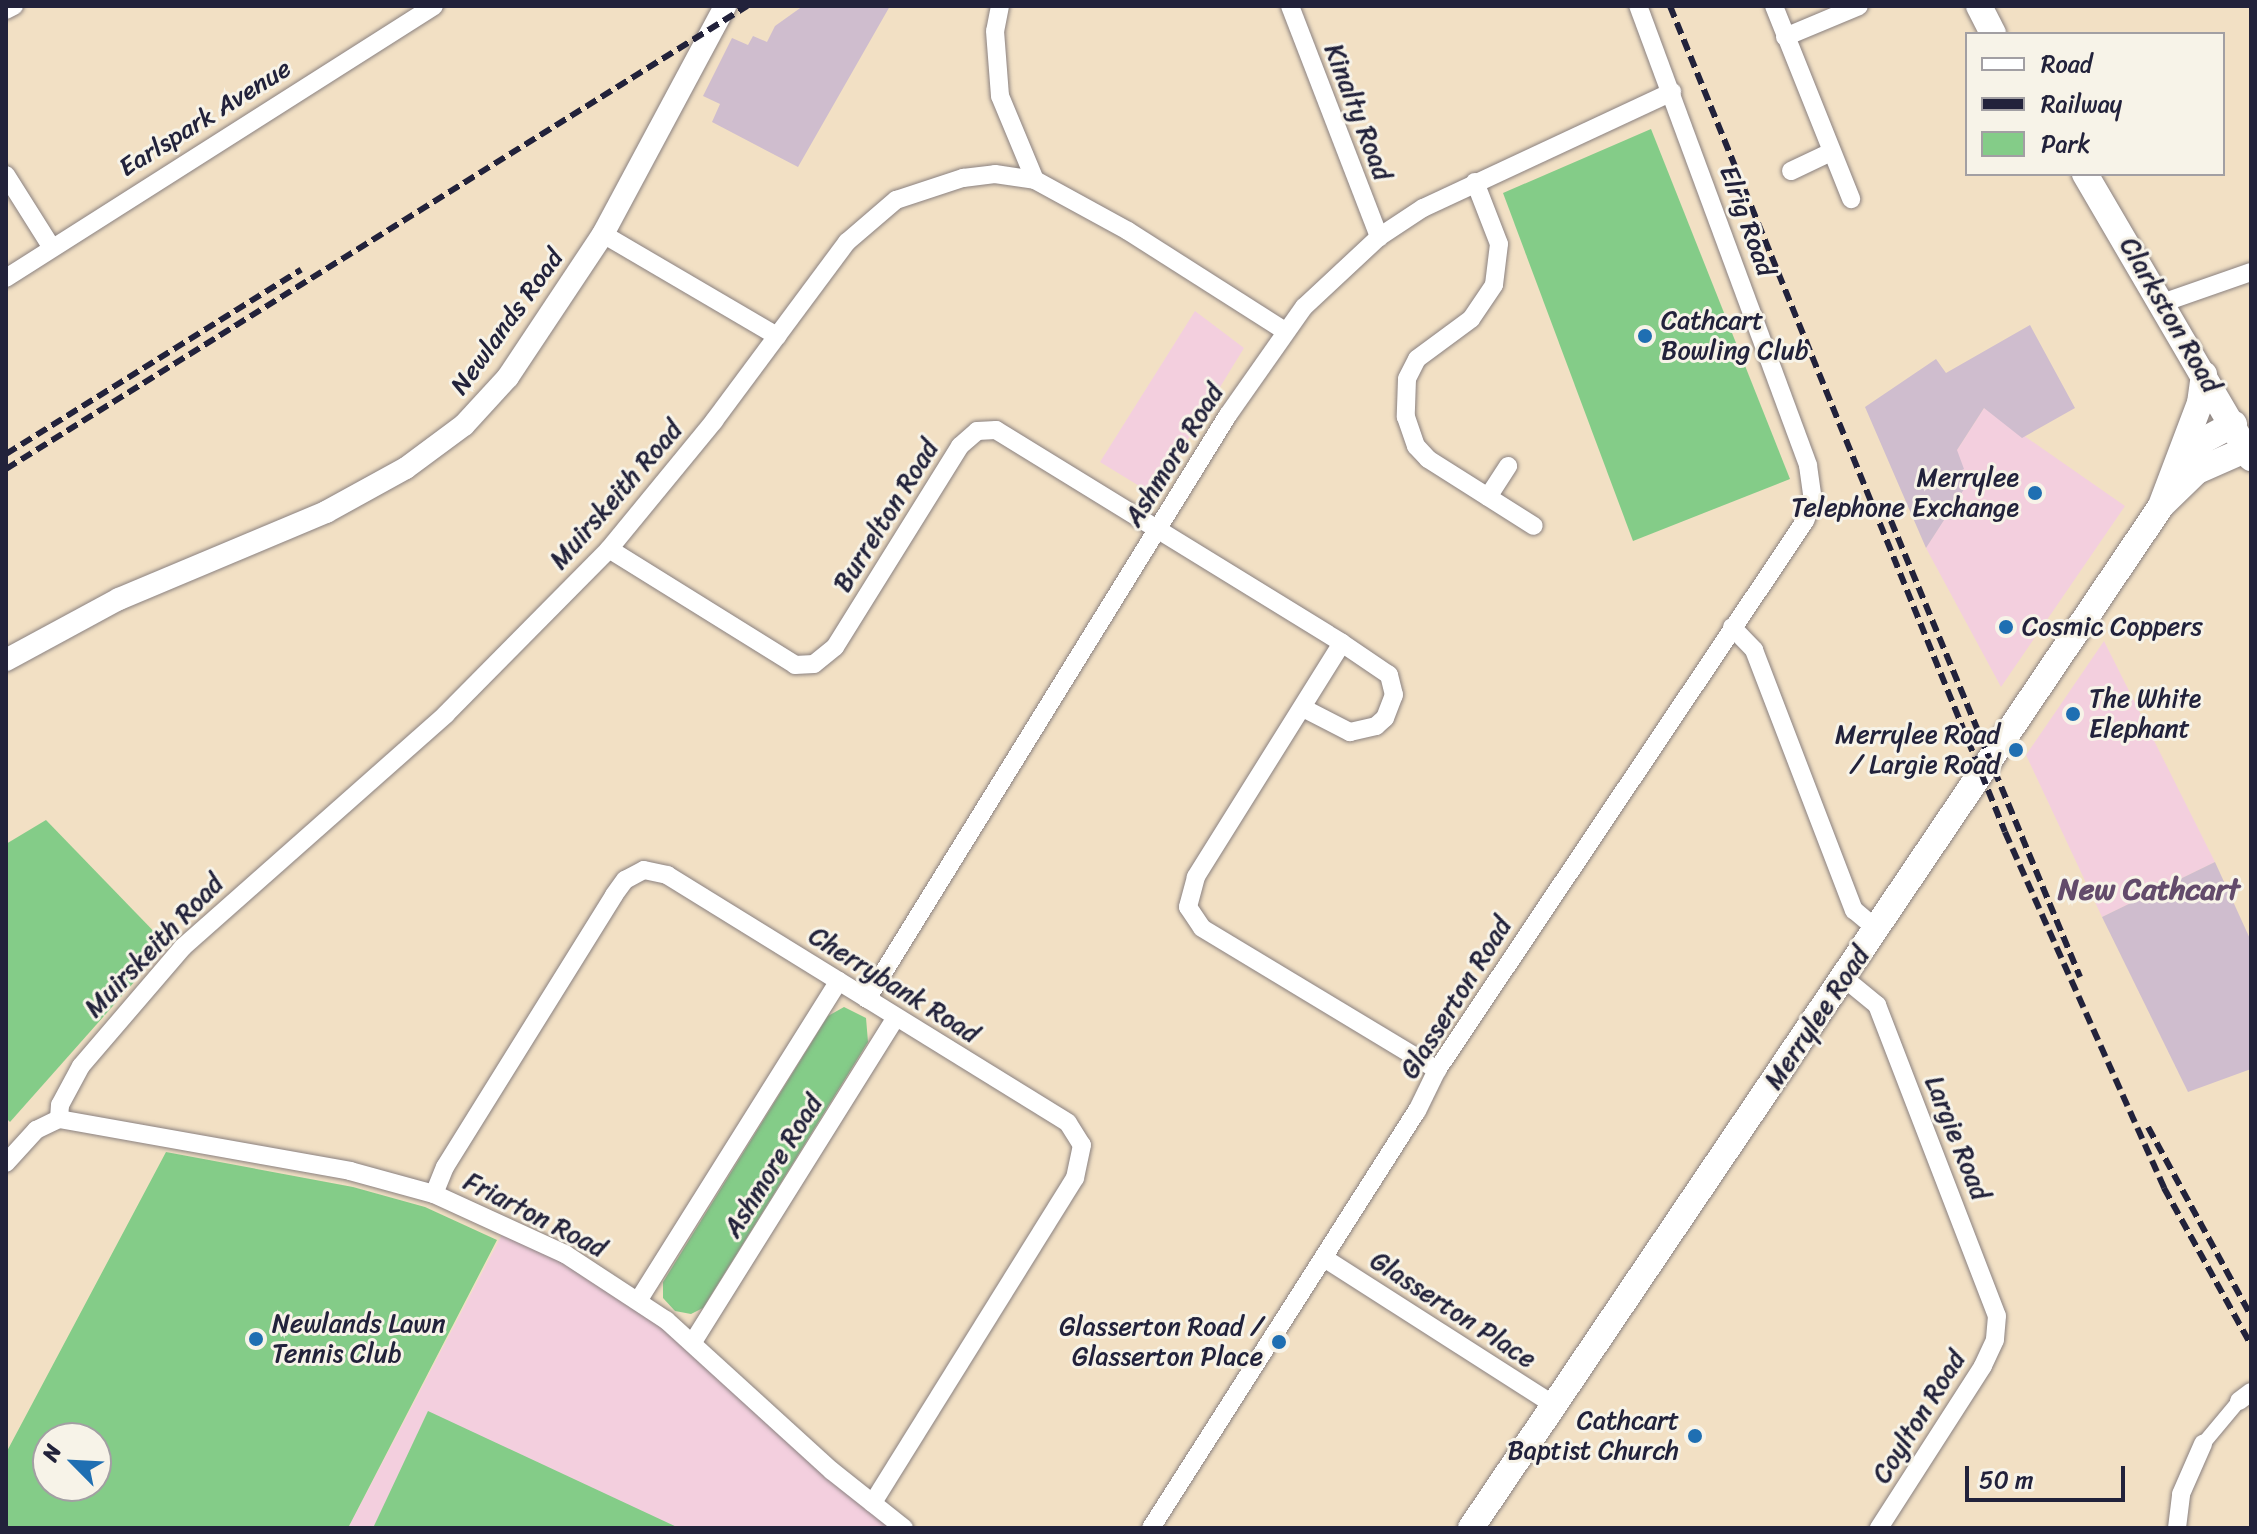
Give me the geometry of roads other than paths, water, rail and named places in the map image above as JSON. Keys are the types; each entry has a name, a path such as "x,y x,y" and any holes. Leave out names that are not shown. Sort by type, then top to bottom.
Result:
{"main road":[{"path":"1979,6 1992,32"},
{"name":"Clarkston Road","path":"2086,176 2165,302 2249,453"},
{"name":"Merrylee Road","path":"2164,494 2200,403 2204,374"},
{"name":"Merrylee Road","path":"1471,1528 1877,929 2164,494 2204,440 2234,424"},
{"name":"Merrylee Road","path":"2164,494 2197,471 2249,453"}],"street":[{"path":"6,10 14,6"},
{"name":"Earlspark Avenue","path":"6,278 434,6"},
{"name":"Newlands Road","path":"6,660 119,599 326,512 434,450 508,377 603,234 725,6"},
{"path":"1000,6 995,31 1000,96 1035,180"},
{"name":"Kinalty Road","path":"1290,6 1379,237"},
{"name":"Elrig Road","path":"1638,6 1808,465 1813,501"},
{"path":"1774,6 1851,199"},
{"path":"1785,37 1859,6"},
{"name":"Ashmore Road","path":"867,999 1285,331 1379,237 1475,182 1672,92"},
{"path":"1791,171 1831,152"},
{"name":"Muirskeith Road","path":"59,1119 60,1105 81,1066 183,947 446,714 609,549 847,242 896,200 963,178 995,174 1035,180 1128,231 1285,331"},
{"path":"6,175 52,248"},
{"path":"1475,182 1499,244 1494,285 1471,319 1417,359 1404,402 1416,446 1441,469 1534,526"},
{"path":"603,234 777,336"},
{"path":"2165,302 2251,272"},
{"name":"Burrelton Road","path":"609,549 795,665 808,666 835,647 960,446 977,431 1007,434 1389,675 1394,695 1385,718 1364,731 1350,732 1303,708"},
{"path":"1488,497 1508,466"},
{"name":"Glasserton Road","path":"1151,1528 1417,1111 1437,1070 1805,521 1813,501"},
{"path":"1732,627 1754,650 1854,910 1877,929"},
{"path":"1342,643 1196,877 1188,897 1189,913 1202,928 1437,1070"},
{"name":"Cherrybank Road","path":"434,1194 445,1167 614,895 634,873 667,875 1068,1123 1083,1155 1075,1178 873,1503"},
{"name":"Largie Road","path":"1844,978 1877,1005 1993,1298 1997,1331"},
{"name":"Ashmore Road","path":"638,1301 839,981"},
{"name":"Ashmore Road","path":"693,1342 896,1017"},
{"path":"6,1163 36,1130 59,1119"},
{"name":"Friarton Road","path":"59,1119 350,1171 434,1194 530,1236 638,1301 693,1342 904,1528"},
{"name":"Glasserton Place","path":"1324,1258 1554,1405"},
{"name":"Coylton Road","path":"1879,1528 1983,1366 1997,1331"},
{"path":"2177,1528 2181,1494 2203,1444 2245,1396"}],"railway":[{"path":"6,469 747,6"},
{"path":"1670,6 2005,832 2164,1188 2251,1345"},
{"path":"6,454 301,270"},
{"path":"1884,504 2080,977"},
{"path":"2148,1127 2251,1316"}],"place":[{"name":"Cathcart Bowling Club","path":"1645,336"},
{"name":"Merrylee Telephone Exchange","path":"2035,493"},
{"name":"Cosmic Coppers","path":"2006,627"},
{"name":"The White Elephant","path":"2073,714"},
{"name":"Merrylee Road / Largie Road","path":"2016,750"},
{"name":"Newlands Lawn Tennis Club","path":"256,1339"},
{"name":"Glasserton Road / Glasserton Place","path":"1279,1342"},
{"name":"Cathcart Baptist Church","path":"1695,1436"}],"district":[{"name":"New Cathcart","path":"2149,889"}]}
